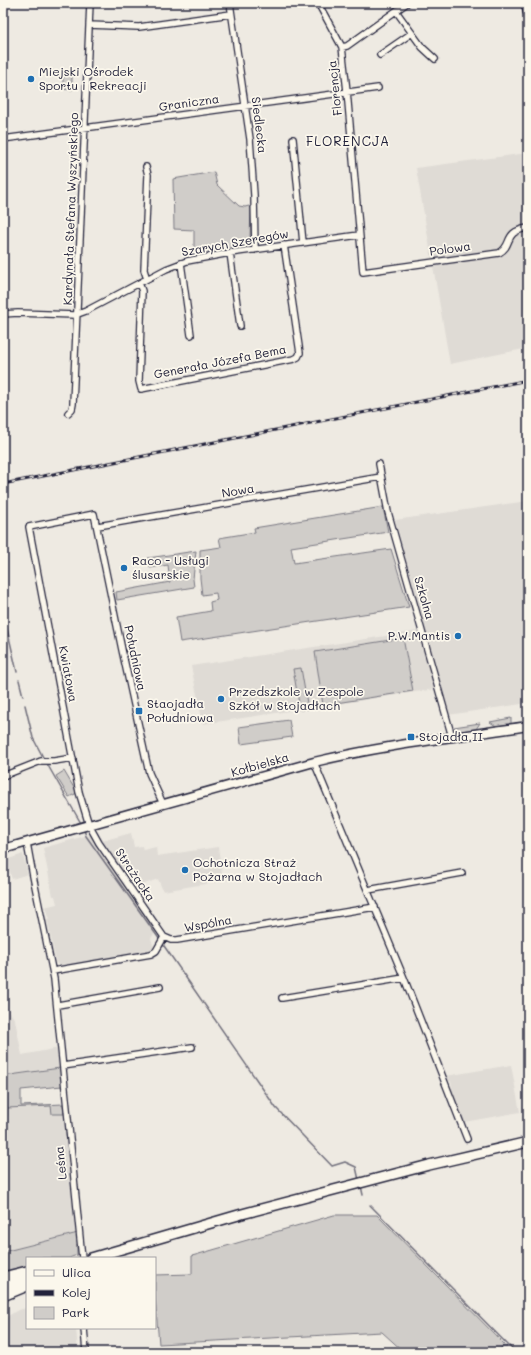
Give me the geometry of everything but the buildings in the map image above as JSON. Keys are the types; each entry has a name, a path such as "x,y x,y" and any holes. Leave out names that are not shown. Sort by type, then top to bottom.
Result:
{"main road":[{"path":"95,1257 242,1214 429,1165 528,1142"},
{"path":"3,1277 26,1271"},
{"path":"3,1286 26,1278"},
{"path":"3,1296 26,1286"}],"street":[{"name":"Kardynała Stefana Wyszyńskiego","path":"68,413 72,409 73,404 78,314 90,3"},
{"name":"Siedlecka","path":"230,3 252,156 255,250"},
{"path":"342,47 347,46 407,3"},
{"path":"524,3 528,18"},
{"name":"Florencja","path":"320,4 342,47 363,272"},
{"path":"396,11 422,46 435,59"},
{"path":"89,24 139,27 231,14"},
{"path":"380,55 412,33"},
{"name":"Graniczna","path":"3,139 347,91 378,88"},
{"path":"293,139 303,243"},
{"path":"146,167 148,175 144,270 147,279"},
{"name":"Polowa","path":"363,272 499,253 503,250 510,236 514,232 528,228"},
{"name":"Szarych Szeregów","path":"78,314 181,263 230,253 360,234"},
{"name":"Generała Józefa Bema","path":"139,283 142,291 139,381 141,389 294,359 298,357 300,353 284,246"},
{"path":"230,253 240,326"},
{"path":"181,263 191,335"},
{"path":"3,314 78,314"},
{"name":"Szkolna","path":"379,464 388,512 452,737"},
{"name":"Nowa","path":"98,526 381,477"},
{"name":"Południowa","path":"29,527 94,514 98,526 122,650 149,773 163,804"},
{"name":"Kwiatowa","path":"29,527 85,826"},
{"name":"Kołbielska","path":"3,849 314,762 380,747 528,726"},
{"path":"3,776 41,761 73,758"},
{"path":"314,762 404,978 467,1139"},
{"name":"Strażacka","path":"85,826 99,843 162,940"},
{"name":"Leśna","path":"27,842 53,971 58,1005 82,1257"},
{"path":"368,890 462,873"},
{"name":"Wspólna","path":"162,940 178,940 374,907"},
{"path":"53,971 151,954 156,951 162,940"},
{"path":"282,998 404,978"},
{"path":"58,1005 160,987"},
{"path":"63,1066 192,1047"},
{"path":"84,1329 86,1352"}],"shaded area":[{"path":"528,153 528,348 450,364 416,168"},
{"path":"528,501 528,703 448,715 395,520"},
{"path":"418,631 435,689 203,724 191,666"},
{"path":"131,833 134,847 142,846 143,850 156,847 157,856 218,847 223,881 163,891 158,879 139,886 135,874 125,877 102,841"},
{"path":"91,835 157,930 151,938 154,949 130,955 62,967 56,963 47,919 49,918 47,910 44,907 57,904 55,896 53,896 43,848"},
{"path":"23,854 28,874 12,879 6,860"},
{"path":"3,1002 15,1020 22,1055 59,1048 60,1068 3,1076"},
{"path":"511,1065 520,1112 464,1122 451,1090 451,1082 446,1076"},
{"path":"63,1104 76,1233 3,1252 3,1107"},
{"path":"26,1308 26,1329 76,1329 78,1352 3,1352 3,1319 18,1310"}],"green space":[{"path":"63,74 72,74 72,90 63,89"},
{"path":"214,172 217,185 239,206 249,206 251,208 250,237 249,239 240,241 241,246 194,255 194,230 174,229 173,179"},
{"path":"383,507 388,532 291,547 294,563 391,549 409,607 180,642 176,617 211,611 210,602 217,600 216,593 202,595 200,578 200,550 221,547 219,538 255,532 254,528"},
{"path":"196,551 193,579 194,587 117,600 116,592 170,582 168,565 150,568 148,558"},
{"path":"403,638 413,691 323,705 315,652"},
{"path":"301,668 308,709 300,710 293,669"},
{"path":"511,718 511,724 496,726 490,722"},
{"path":"289,720 292,737 241,744 239,727"},
{"path":"480,723 476,729 460,731 455,730 454,727"},
{"path":"64,771 77,793 69,797 56,776"},
{"path":"60,1068 62,1086 21,1090 21,1106 63,1104 64,1114 52,1114 51,1106 7,1108 7,1116 5,1116 6,1111 3,1110 3,1076"},
{"path":"334,1215 377,1215 507,1347 501,1347 504,1352 404,1352 382,1332 159,1344 156,1308 156,1275 192,1274 192,1256"},
{"path":"78,1233 77,1255 72,1257 26,1257 26,1268 3,1274 3,1252"}],"waterway":[{"path":"3,611 17,672"},
{"path":"19,680 23,696"},
{"path":"25,705 33,738 44,759"},
{"path":"46,762 82,825"},
{"path":"84,830 86,836 160,940"},
{"path":"162,943 276,1108 332,1166 345,1162 356,1167 359,1180"},
{"path":"361,1186 363,1195"},
{"path":"370,1205 515,1352"}],"railway":[{"path":"3,484 528,380"}],"place":[{"name":"Miejski Ośrodek Sportu i Rekreacji","path":"31,79"},
{"name":"Raco - Usługi ślusarskie","path":"124,568"},
{"name":"P.W.Mantis","path":"458,636"},
{"name":"Przedszkole w Zespole Szkół w Stojadłach","path":"221,699"},
{"name":"Staojadła Południowa","path":"139,711"},
{"name":"Stojadła II","path":"411,737"},
{"name":"Ochotnicza Straż Pożarna w Stojadłach","path":"185,870"}],"district":[{"name":"FLORENCJA","path":"348,141"}]}
